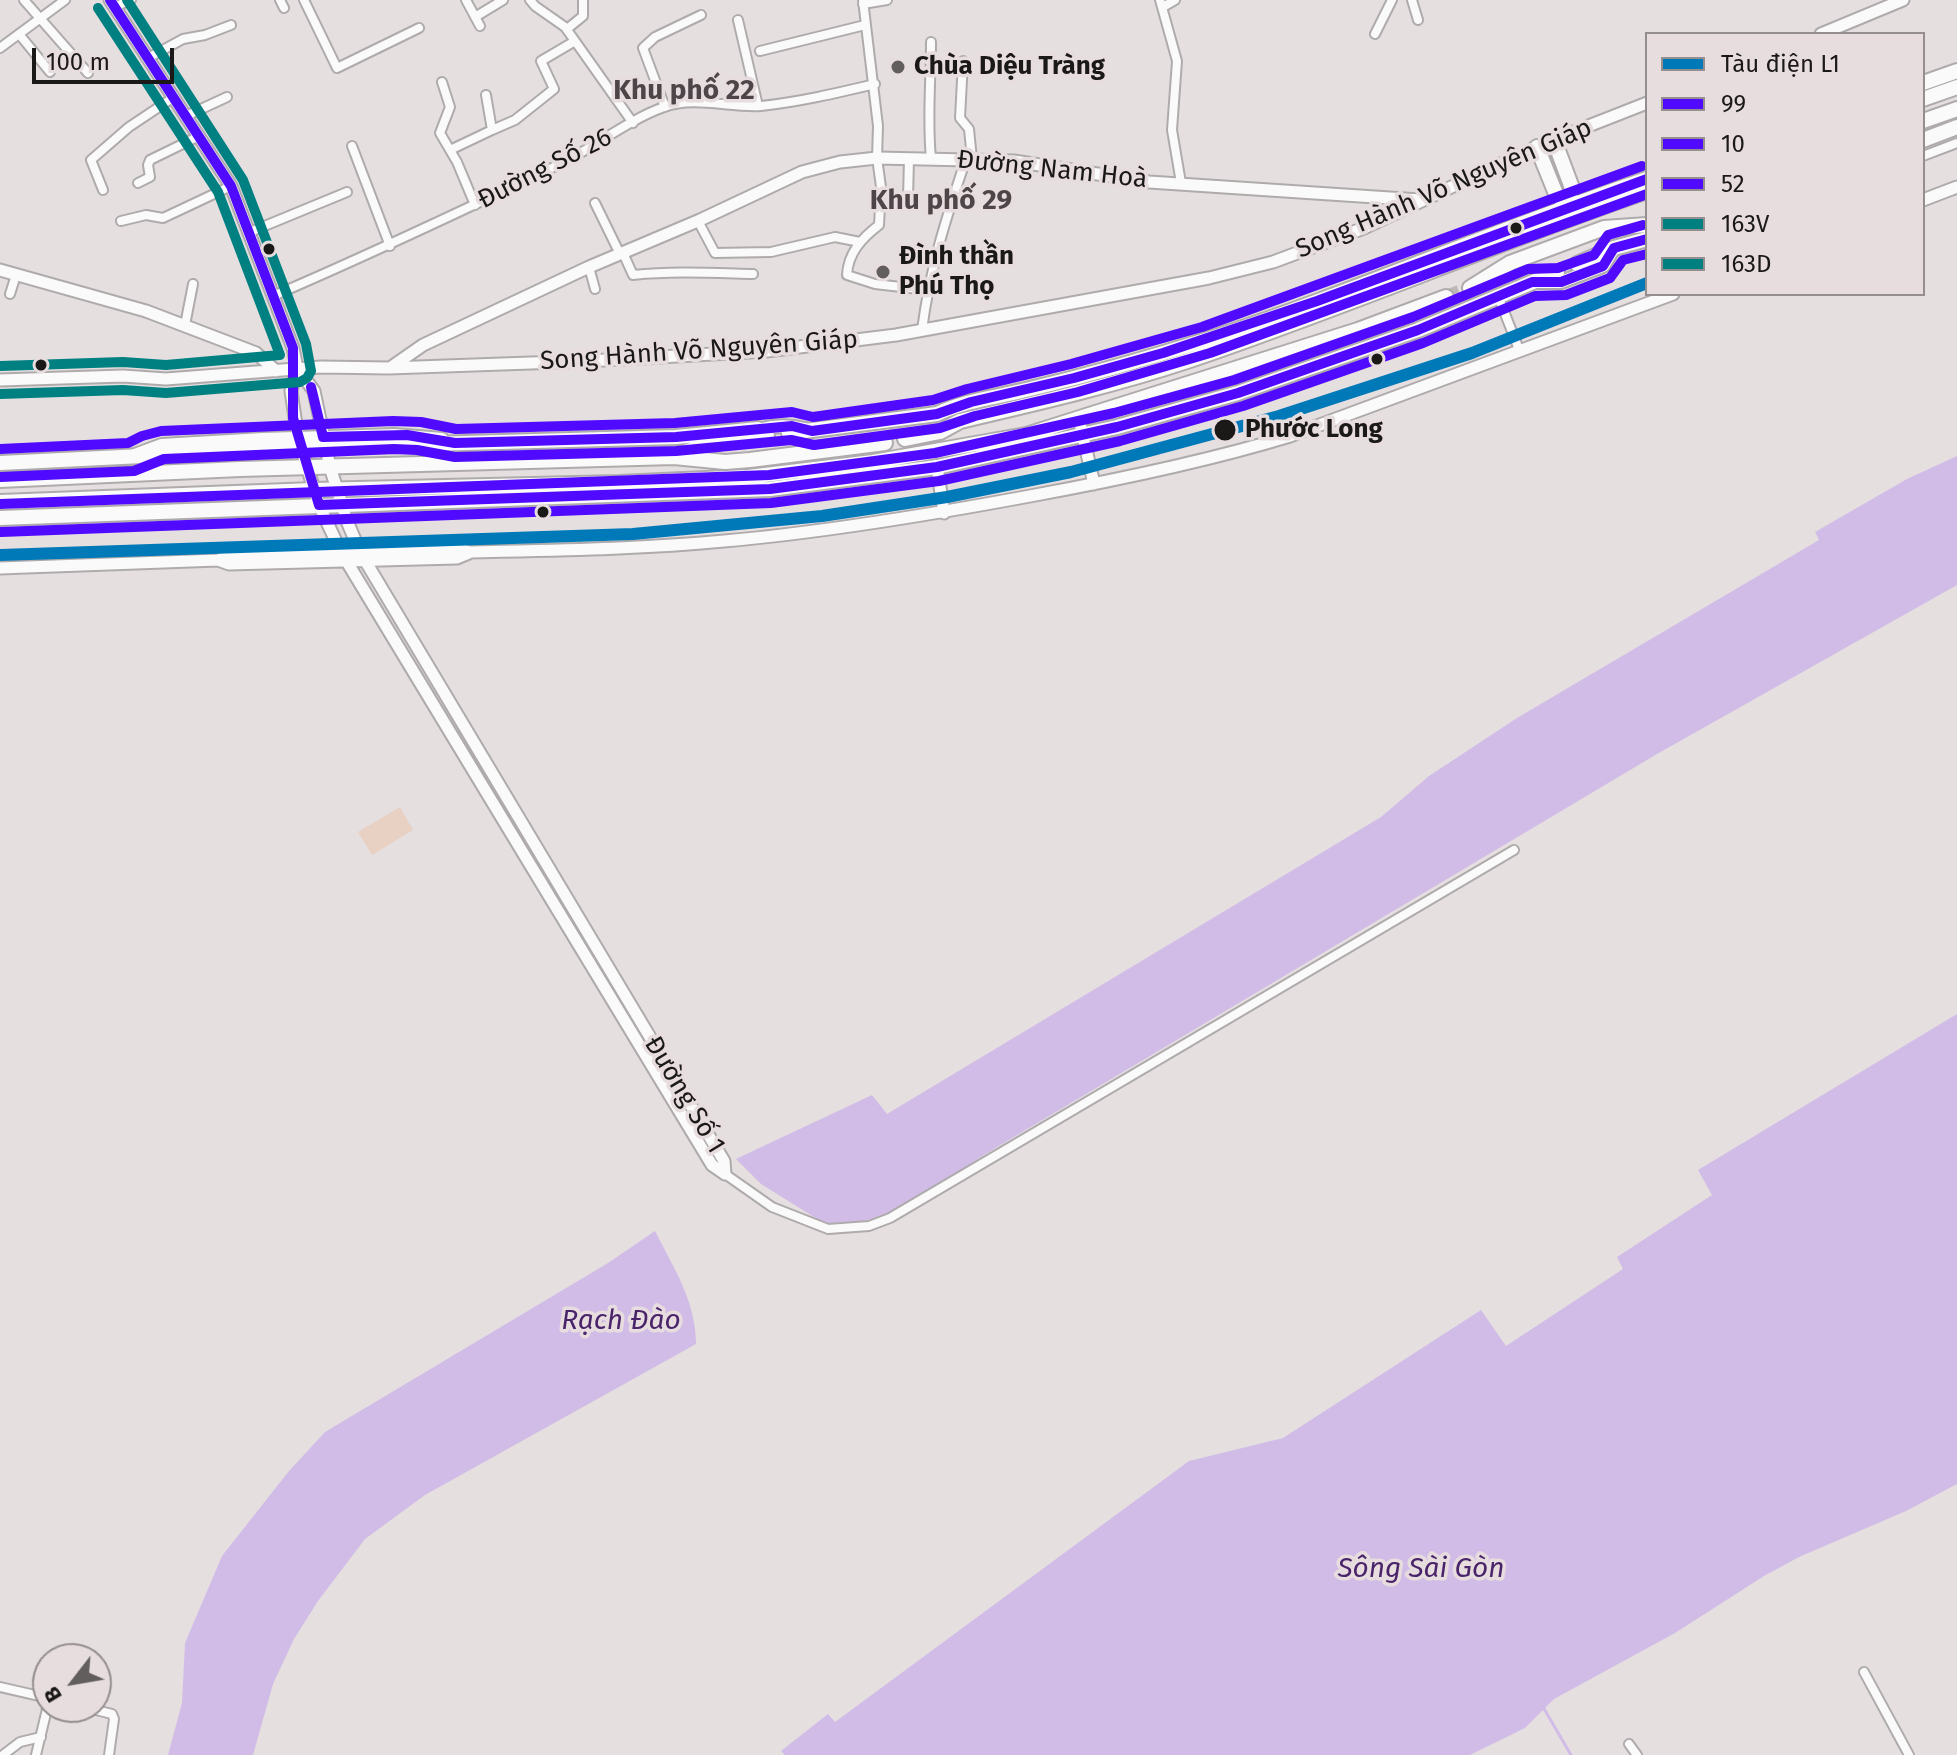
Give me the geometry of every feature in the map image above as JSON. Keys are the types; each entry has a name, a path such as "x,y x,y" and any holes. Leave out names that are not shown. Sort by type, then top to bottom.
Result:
{"highway":[{"path":"1925,82 1957,71"},
{"path":"1925,98 1957,87"},
{"path":"1925,120 1957,109"},
{"path":"1925,139 1957,127"},
{"path":"1549,225 1567,205 1572,188 1554,140"},
{"path":"1537,147 1556,194 1567,205 1593,210"},
{"path":"789,433 937,414 955,405 1034,389 1205,340 1387,277 1567,205 1645,180"},
{"path":"905,439 940,432 960,421 1200,356 1645,192"},
{"path":"1470,288 1510,263 1604,228 1645,230"},
{"path":"1577,264 1645,231"},
{"path":"0,518 770,489 937,467 1117,427 1238,393 1418,330 1557,272"},
{"path":"0,502 337,489 619,483 763,476 873,462 1026,435 1358,330 1446,297"},
{"path":"1358,330 1418,330"},
{"path":"937,414 960,421"},
{"path":"1079,419 1117,427"},
{"path":"0,463 207,453 324,442 455,443 757,434"},
{"path":"674,457 757,434"},
{"path":"1007,452 1026,435"},
{"path":"282,468 299,443"},
{"path":"0,480 240,469 674,457 725,462 885,443"},
{"path":"207,453 240,469"}],"main road":[{"path":"1832,32 1853,28 1903,0"},
{"path":"112,4 231,186 293,348 297,368"},
{"name":"Song Hành Võ Nguyên Giáp","path":"0,380 123,376 166,379 297,368 557,363 767,351 922,330 1241,271 1334,241 1537,147 1645,104"},
{"name":"Đường Nam Hoà","path":"389,368 423,345 589,267 802,172 840,162 877,158 1014,161 1149,182 1424,200"},
{"path":"1925,199 1957,187"},
{"path":"1532,282 1561,282 1603,266 1614,248"},
{"path":"0,270 185,325 256,353 276,371"},
{"path":"0,568 218,560 229,556 457,558 470,552 697,543 944,513 1094,484 1248,449 1668,296"},
{"name":"Đường Số 1","path":"297,368 314,391 330,467 363,556 724,1161 725,1174"},
{"name":"Đường Số 1","path":"297,368 291,391 299,443 313,490 344,557 712,1165 725,1174"},
{"path":"1079,419 1094,484"},
{"path":"757,434 792,426 812,431"},
{"path":"132,457 162,445 299,443"},
{"path":"937,467 944,513"}],"street":[{"path":"24,0 88,73"},
{"path":"0,48 65,0"},
{"path":"112,4 131,0"},
{"path":"304,0 337,68 419,28"},
{"path":"466,0 477,22 503,0"},
{"path":"530,0 567,29 633,123"},
{"path":"567,29 583,16 583,0"},
{"path":"887,0 863,2 875,84 881,187 879,225 860,242 847,275 875,284 927,290"},
{"path":"1175,0 1161,4 1177,61 1172,130 1181,183"},
{"path":"1375,34 1392,0"},
{"path":"1412,0 1418,20"},
{"path":"665,107 644,54 644,45 668,29 701,15"},
{"path":"738,20 758,106"},
{"path":"148,58 183,39 231,25"},
{"path":"760,51 865,25"},
{"path":"19,34 50,72"},
{"path":"450,150 515,120 554,89 541,61 575,41"},
{"path":"931,42 931,97 927,121 931,158"},
{"path":"922,330 939,237 969,159 969,129 960,118 963,61"},
{"path":"442,82 450,107 440,133 475,205"},
{"name":"Đường Số 26","path":"273,296 390,246 575,156 665,107 697,102 758,106 875,84"},
{"path":"486,95 492,130"},
{"path":"103,190 91,160 129,127 174,97"},
{"path":"186,116 227,97"},
{"path":"138,183 150,177 150,160 199,136"},
{"path":"1925,155 1957,143"},
{"path":"352,146 390,246"},
{"path":"908,199 909,158"},
{"path":"121,221 146,215 163,218 231,186"},
{"path":"250,232 347,192"},
{"path":"595,203 633,275 682,271 753,274"},
{"path":"698,221 715,253 771,252 835,237 860,242"},
{"path":"589,267 595,289"},
{"path":"10,294 16,275"},
{"path":"185,325 193,284"},
{"path":"1498,296 1520,352"},
{"path":"725,1174 772,1207 828,1229 869,1226 890,1218 1514,850"},
{"path":"1864,1672 1909,1755"},
{"path":"0,1687 32,1694"},
{"path":"109,1755 112,1714"},
{"path":"36,1755 44,1723"},
{"path":"3,1755 20,1742 41,1737"},
{"path":"1629,1744 1637,1755"}],"shaded area":[{"path":"400,807 413,830 372,855 358,832"}],"water":[{"path":"1957,456 1957,585 1657,754 992,1150 910,1202 865,1221 843,1224 822,1222 761,1184 736,1159 872,1095 887,1114 1381,817 1429,776 1517,718 1819,540 1815,532 1907,479"},
{"name":"Sông Sài Gòn","path":"1957,1014 1957,1484 1906,1511 1799,1557 1764,1576 1675,1633 1554,1699 1525,1728 1470,1755 785,1755 781,1751 828,1714 835,1722 1189,1461 1283,1438 1481,1310 1506,1346 1623,1269 1617,1257 1712,1195 1698,1170"},
{"name":"Rạch Đào","path":"655,1231 688,1299 696,1344 425,1495 365,1539 318,1601 294,1639 273,1684 253,1755 168,1755 182,1703 185,1643 222,1556 289,1471 325,1432 608,1263"}],"waterway":[{"path":"1543,1707 1571,1755"}],"tunnel":[{"path":"1446,297 1470,288"}],"metro line":[{"name":"L1","path":"0,555 633,534 822,516 947,497 1071,472 1279,416 1472,353 1645,284"}],"transit line":[{"name":"99","path":"110,0 231,186 293,348 293,418 319,505 770,489 937,467 1117,427 1238,393 1418,330 1532,282 1561,282 1603,266 1614,248 1645,240"},
{"name":"163V","path":"0,394 123,390 166,393 300,382 311,371 306,344 243,180 127,0"},
{"name":"163D","path":"0,366 123,362 166,365 280,355 218,192 98,8"},
{"name":"52","path":"0,449 128,443 161,431 393,421 421,422 456,429 675,423 792,412 813,417 933,400 1202,327 1642,166"},
{"name":"99","path":"311,387 323,437 407,435 455,443 676,437 792,426 812,431 937,414 971,402 1163,353 1317,301 1645,180"},
{"name":"10","path":"1,477 134,471 164,459 394,449 455,457 676,451 791,440 814,445 940,428 1210,353 1645,195"},
{"name":"52","path":"0,504 769,475 935,453 1114,413 1234,380 1413,317 1528,269 1558,268 1594,255 1608,235 1643,225"},
{"name":"10","path":"1,532 771,503 939,481 1120,441 1243,406 1423,343 1535,296 1566,295 1610,278 1623,260 1645,254"}],"place":[{"name":"Chùa Diệu Tràng","path":"898,67"},
{"name":"Đình thần Phú Thọ","path":"883,272"},
{"name":"Phước Long","path":"1225,430"}],"district":[{"name":"Khu phố 22","path":"684,91"},
{"name":"Khu phố 29","path":"941,201"}]}
